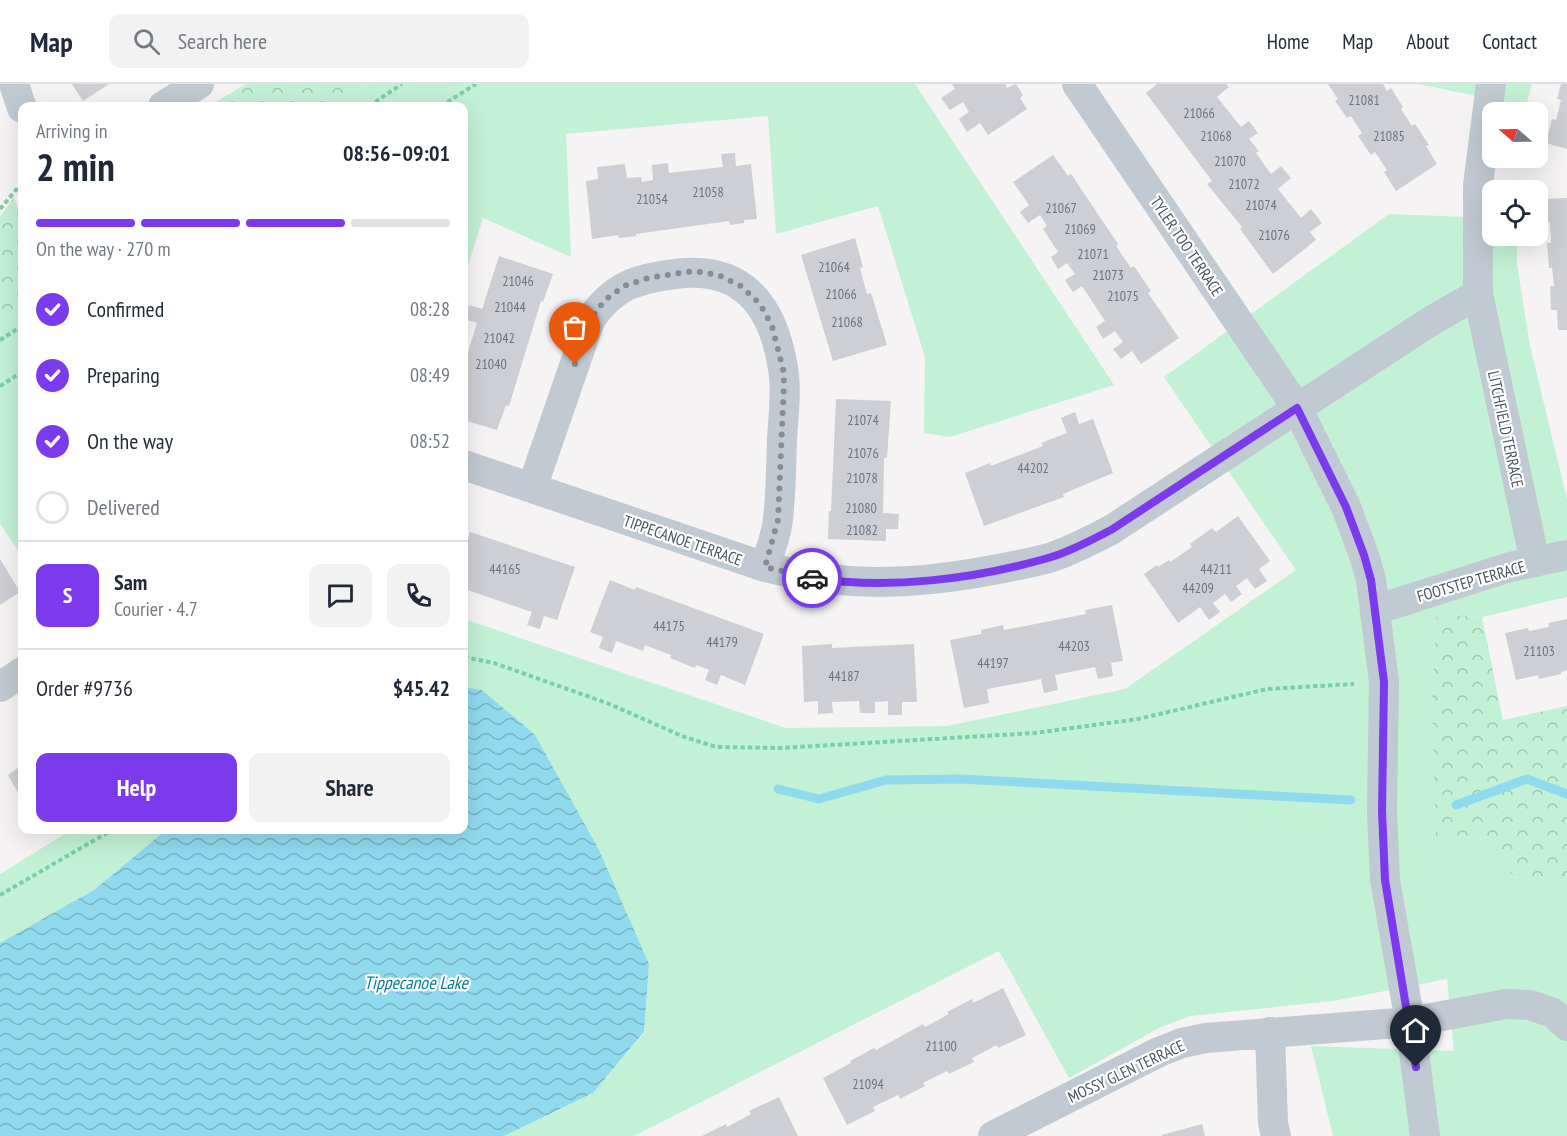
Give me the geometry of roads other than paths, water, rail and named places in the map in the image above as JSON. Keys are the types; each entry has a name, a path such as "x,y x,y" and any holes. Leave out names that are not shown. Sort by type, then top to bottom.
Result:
{"street":[{"path":"14,84 20,102"},
{"path":"170,102 199,84"},
{"name":"TYLER TOO TERRACE","path":"1077,84 1297,408 1346,507 1364,555 1371,580 1384,682 1382,811 1385,880 1410,1022 1425,1136"},
{"name":"LITCHFIELD TERRACE","path":"1491,84 1485,114 1478,185 1478,294 1535,562"},
{"path":"532,488 590,320 605,300 624,286 648,278 694,271 718,275 741,286 760,304 772,326 783,369 778,520 765,567"},
{"path":"1297,408 1431,321 1478,294"},
{"name":"TIPPECANOE TERRACE","path":"468,466 765,567 829,580 894,583 945,578 1050,558 1082,545 1111,530 1297,408"},
{"name":"FOOTSTEP TERRACE","path":"1375,610 1510,567 1567,555"},
{"path":"0,687 18,675"},
{"name":"MOSSY GLEN TERRACE","path":"993,1136 1159,1052 1182,1043 1206,1038 1410,1022 1506,1004 1530,1005 1553,1013 1567,1026"},
{"path":"1270,1032 1273,1123 1276,1136"}],"water":[{"name":"Tippecanoe Lake","path":"468,688 482,690 535,735 598,848 649,964 644,1032 593,1093 504,1136 0,1136 0,943 94,890 161,834 468,834"}],"waterway":[{"path":"778,789 819,799 886,780 960,779 1351,800"},
{"path":"1456,805 1527,779 1567,794"}]}
